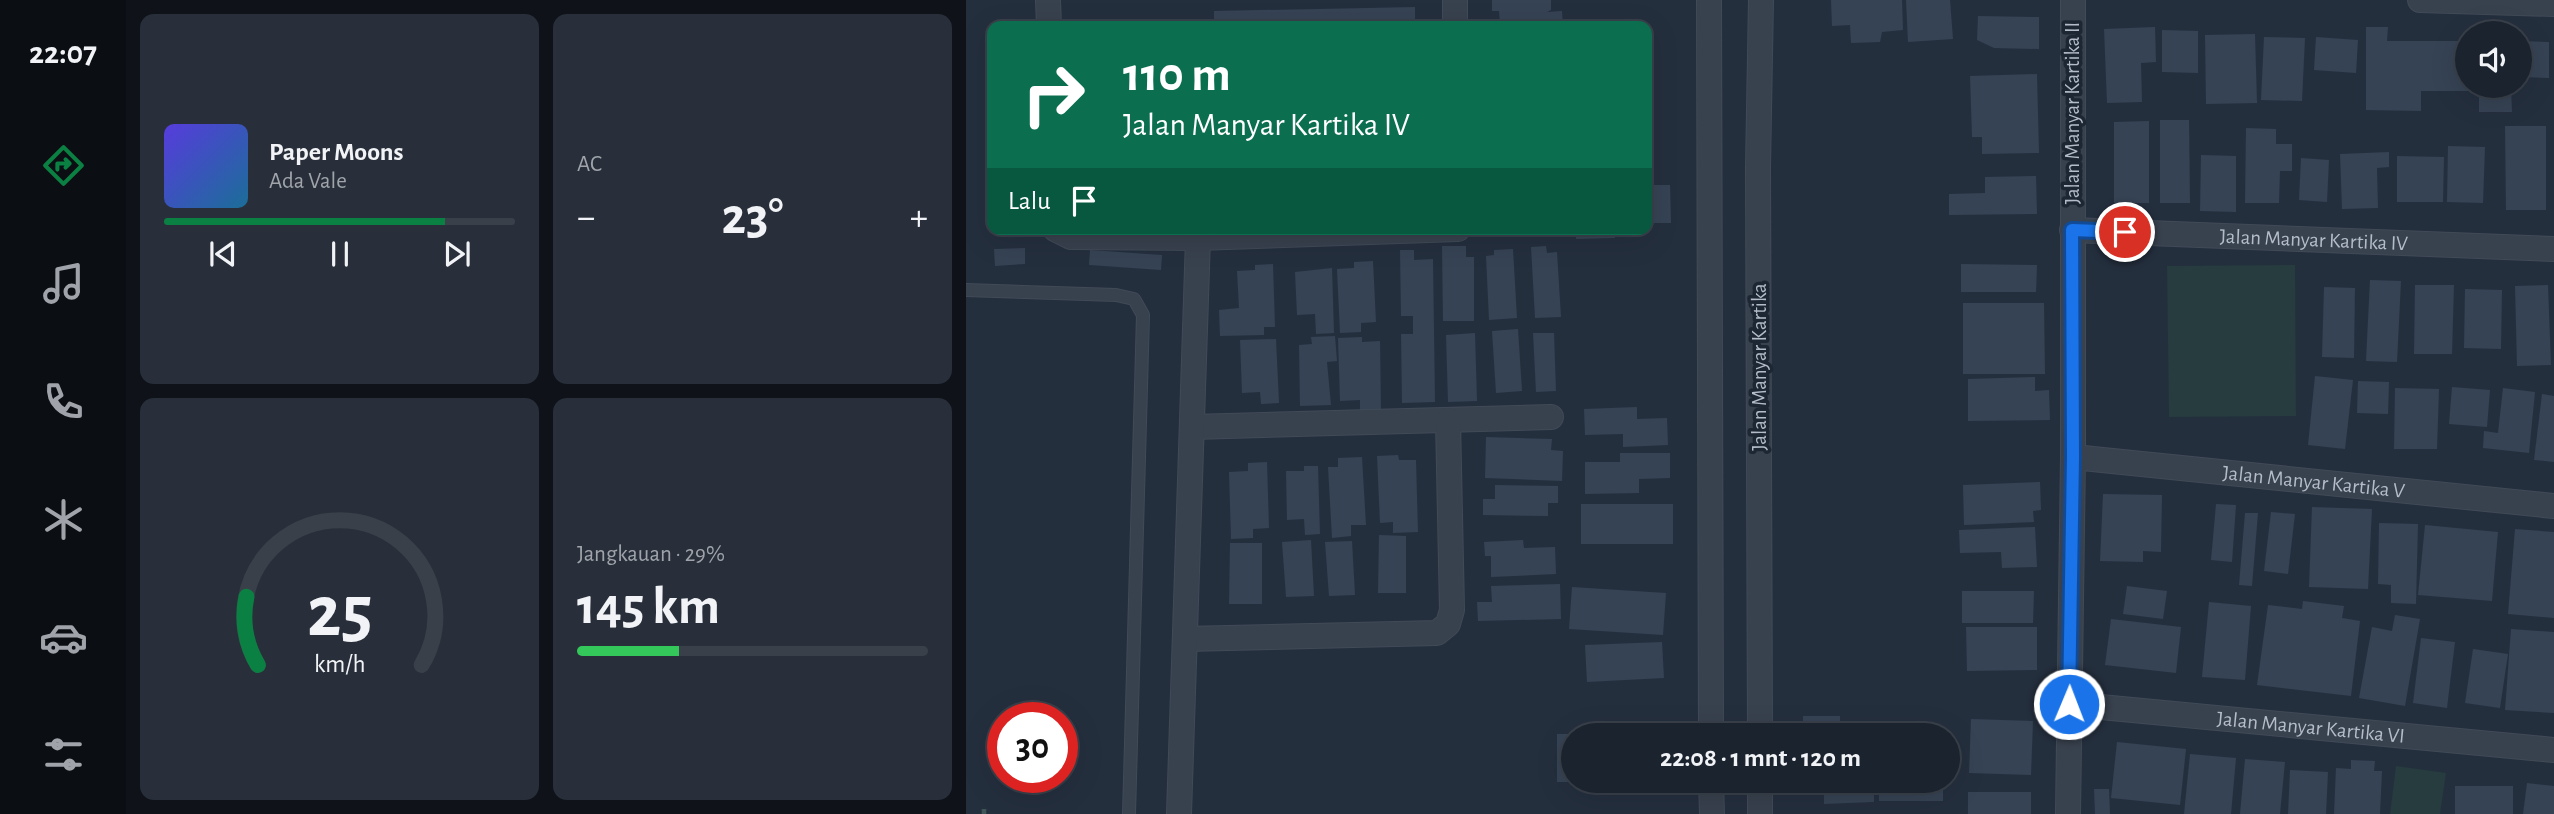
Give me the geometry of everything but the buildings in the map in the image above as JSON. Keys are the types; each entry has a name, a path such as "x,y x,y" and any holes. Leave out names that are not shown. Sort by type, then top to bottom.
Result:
{"street":[{"path":"1048,0 1049,21"},
{"path":"1455,0 1455,21"},
{"path":"1709,0 1711,723"},
{"name":"Jalan Manyar Kartika","path":"1760,723 1758,167 1761,0"},
{"name":"Jalan Manyar Kartika II","path":"2068,814 2073,457 2073,0"},
{"path":"2420,0 2554,4"},
{"name":"Jalan Manyar Kartika IV","path":"2072,230 2554,249"},
{"path":"1067,235 1198,238 1285,235"},
{"path":"1179,814 1198,238"},
{"path":"1192,427 1551,417"},
{"path":"1185,639 1437,633 1448,624 1452,610 1448,420"},
{"name":"Jalan Manyar Kartika V","path":"2073,457 2554,506"},
{"name":"Jalan Manyar Kartika VI","path":"2069,704 2554,750"},
{"path":"1711,793 1712,814"},
{"path":"1760,793 1760,814"}],"lane":[{"path":"966,290 1116,295 1133,299 1143,314 1129,814"}],"path":[{"path":"984,806 984,814"}],"green space":[{"path":"2295,265 2296,416 2169,417 2167,266"},
{"path":"2396,766 2446,773 2440,814 2390,814"}],"route":[{"path":"2069,704 2073,457 2072,230 2125,232"}]}
